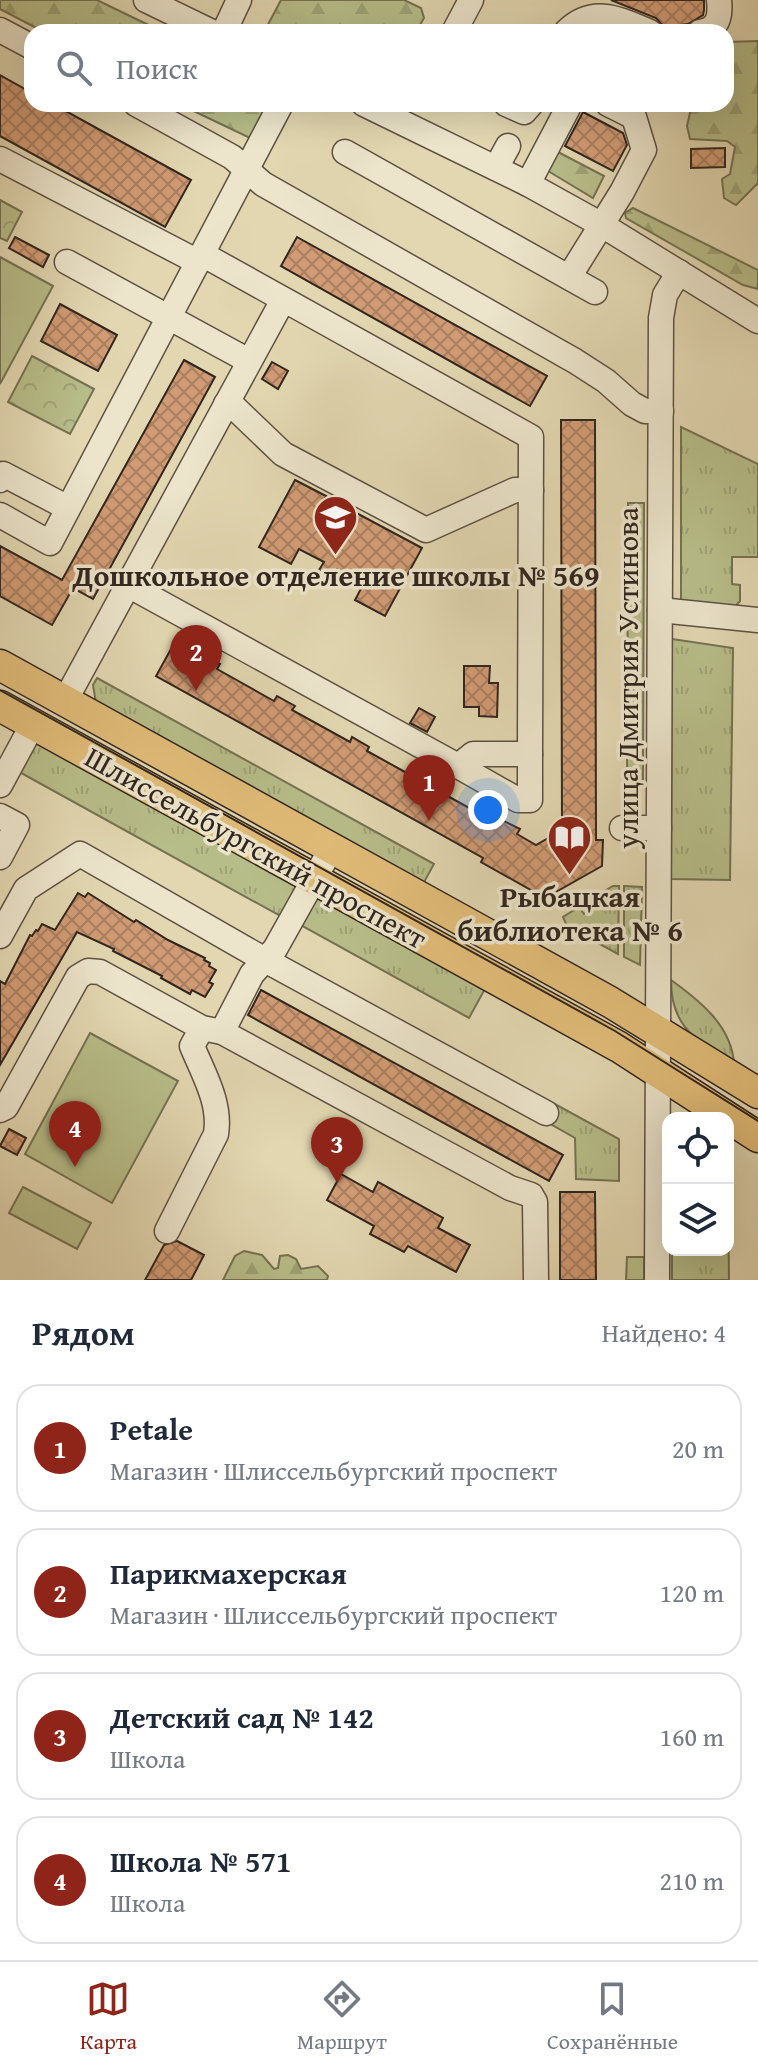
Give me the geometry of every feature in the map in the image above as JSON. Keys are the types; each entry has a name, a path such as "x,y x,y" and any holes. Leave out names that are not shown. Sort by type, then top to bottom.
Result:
{"main road":[{"name":"Шлиссельбургский проспект","path":"0,665 658,1030 758,1093"},
{"name":"Шлиссельбургский проспект","path":"0,706 619,1047 758,1137"}],"street":[{"path":"146,0 196,24"},
{"path":"228,24 239,0"},
{"path":"458,24 471,0"},
{"path":"716,24 719,0"},
{"path":"575,24 602,14 632,24"},
{"path":"0,30 24,43"},
{"path":"150,112 232,157 263,184 575,361 606,381 632,404 645,411 661,411"},
{"path":"0,515 50,543 277,112"},
{"path":"528,184 566,112"},
{"path":"569,277 644,150 634,117 624,112"},
{"path":"412,114 496,168 602,225 758,321"},
{"path":"496,168 508,146"},
{"path":"345,152 595,292"},
{"path":"0,159 283,300 531,437 530,800 518,800 128,585"},
{"path":"67,262 249,361"},
{"name":"улица Дмитрия Устинова","path":"657,1280 661,318 665,295 679,272"},
{"path":"65,701 283,300"},
{"path":"226,404 235,408 283,454 426,530 515,490 531,490"},
{"path":"0,480 3,474 68,508"},
{"path":"660,610 758,620"},
{"path":"0,785 33,724"},
{"path":"458,766 473,754 530,754"},
{"path":"0,816 17,825 0,857"},
{"path":"622,828 659,828"},
{"path":"167,1231 216,1134 219,1118 192,1046 212,1030 252,974 275,949 331,849"},
{"path":"0,936 26,889 80,854 265,960 546,1113"},
{"path":"0,1110 6,1107 78,977 88,971 100,972 510,1188 531,1195 535,1202 536,1280"}],"green space":[{"path":"0,0 97,0 146,24 29,24 0,9"},
{"path":"281,0 404,0 421,8 424,18 421,24 268,24"},
{"path":"758,41 758,183 736,205 724,198 722,179 730,174 735,147 727,141 690,139 687,126 690,112 734,112 734,42"},
{"path":"196,112 266,112 252,139"},
{"path":"558,152 604,176 593,198 548,171"},
{"path":"0,200 22,212 7,241 0,238"},
{"path":"633,208 758,270 758,289 743,285 626,218 625,213"},
{"path":"0,257 53,286 0,384"},
{"path":"32,356 94,389 70,434 8,402"},
{"path":"681,427 758,464 758,557 732,557 732,584 740,585 740,601 733,609 681,605"},
{"path":"628,503 644,503 643,780 627,780"},
{"path":"672,639 733,648 730,880 671,879"},
{"path":"97,678 434,864 423,884 96,703 93,685"},
{"path":"42,743 301,888 284,918 14,769 27,745"},
{"path":"613,886 619,886 618,954 567,926 563,917 579,907 584,914 596,906 591,899"},
{"path":"624,886 642,887 640,965 624,957"},
{"path":"317,893 486,987 469,1018 295,922"},
{"path":"671,980 703,1005 721,1026 732,1050 734,1064 698,1039 681,1022 672,997"},
{"path":"90,1033 178,1081 112,1203 25,1154"},
{"path":"553,1103 619,1139 619,1181 576,1179 575,1138 547,1122"},
{"path":"23,1187 91,1223 77,1249 9,1213"},
{"path":"244,1251 262,1255 274,1269 278,1268 280,1256 288,1255 296,1259 301,1269 318,1266 328,1276 327,1280 223,1280 235,1256"},
{"path":"672,1256 729,1256 729,1280 672,1280"},
{"path":"627,1257 644,1257 644,1280 626,1280"}],"building":[{"path":"611,0 704,0 703,15 688,24 661,24 656,18"},
{"path":"0,75 24,88 24,112 68,112 191,180 165,227 0,136"},
{"path":"583,112 623,133 627,145 613,171 565,146"},
{"path":"725,148 725,167 691,168 691,149"},
{"path":"15,237 49,255 43,267 9,248"},
{"path":"297,237 547,376 530,406 281,266"},
{"path":"60,304 117,335 98,371 41,341"},
{"path":"184,360 215,377 93,599 73,588 52,625 0,596 0,546 62,580"},
{"path":"272,362 288,371 278,389 262,379"},
{"path":"561,420 595,420 596,840 603,840 602,866 545,898 481,862 483,858 156,676 176,640 220,664 217,669 274,701 277,696 295,706 292,710 350,742 352,737 369,747 367,751 425,783 427,779 444,789 442,793 491,820 494,816 520,829 517,834 536,845 562,830"},
{"path":"295,480 326,496 322,502 346,515 349,509 422,548 385,616 355,600 364,583 337,569 333,577 319,570 324,562 299,549 291,564 259,547"},
{"path":"464,666 490,666 489,683 498,683 497,717 479,716 479,707 464,707"},
{"path":"419,708 435,717 427,732 410,723"},
{"path":"78,893 85,897 88,893 134,922 136,920 205,958 209,966 216,970 209,982 213,984 205,997 192,990 190,994 114,949 77,932 0,1065 0,981 5,984 30,935 38,931 42,924 55,930"},
{"path":"261,990 563,1155 549,1181 248,1015"},
{"path":"9,1129 26,1138 17,1155 0,1146"},
{"path":"341,1174 373,1192 378,1182 443,1218 438,1228 470,1245 456,1272 408,1246 404,1252 370,1234 374,1226 327,1200"},
{"path":"560,1192 595,1192 596,1280 560,1280"},
{"path":"177,1241 204,1255 191,1280 145,1280 164,1245"}],"tram line":[{"path":"0,690 615,1031 758,1121"}],"place":[{"name":"Дошкольное отделение школы № 569","path":"336,556"},
{"name":"Парикмахерская","path":"196,691"},
{"name":"Petale","path":"429,821"},
{"name":"Рыбацкая библиотека № 6","path":"570,877"},
{"name":"Школа № 571","path":"75,1167"},
{"name":"Детский сад № 142","path":"337,1183"}]}
